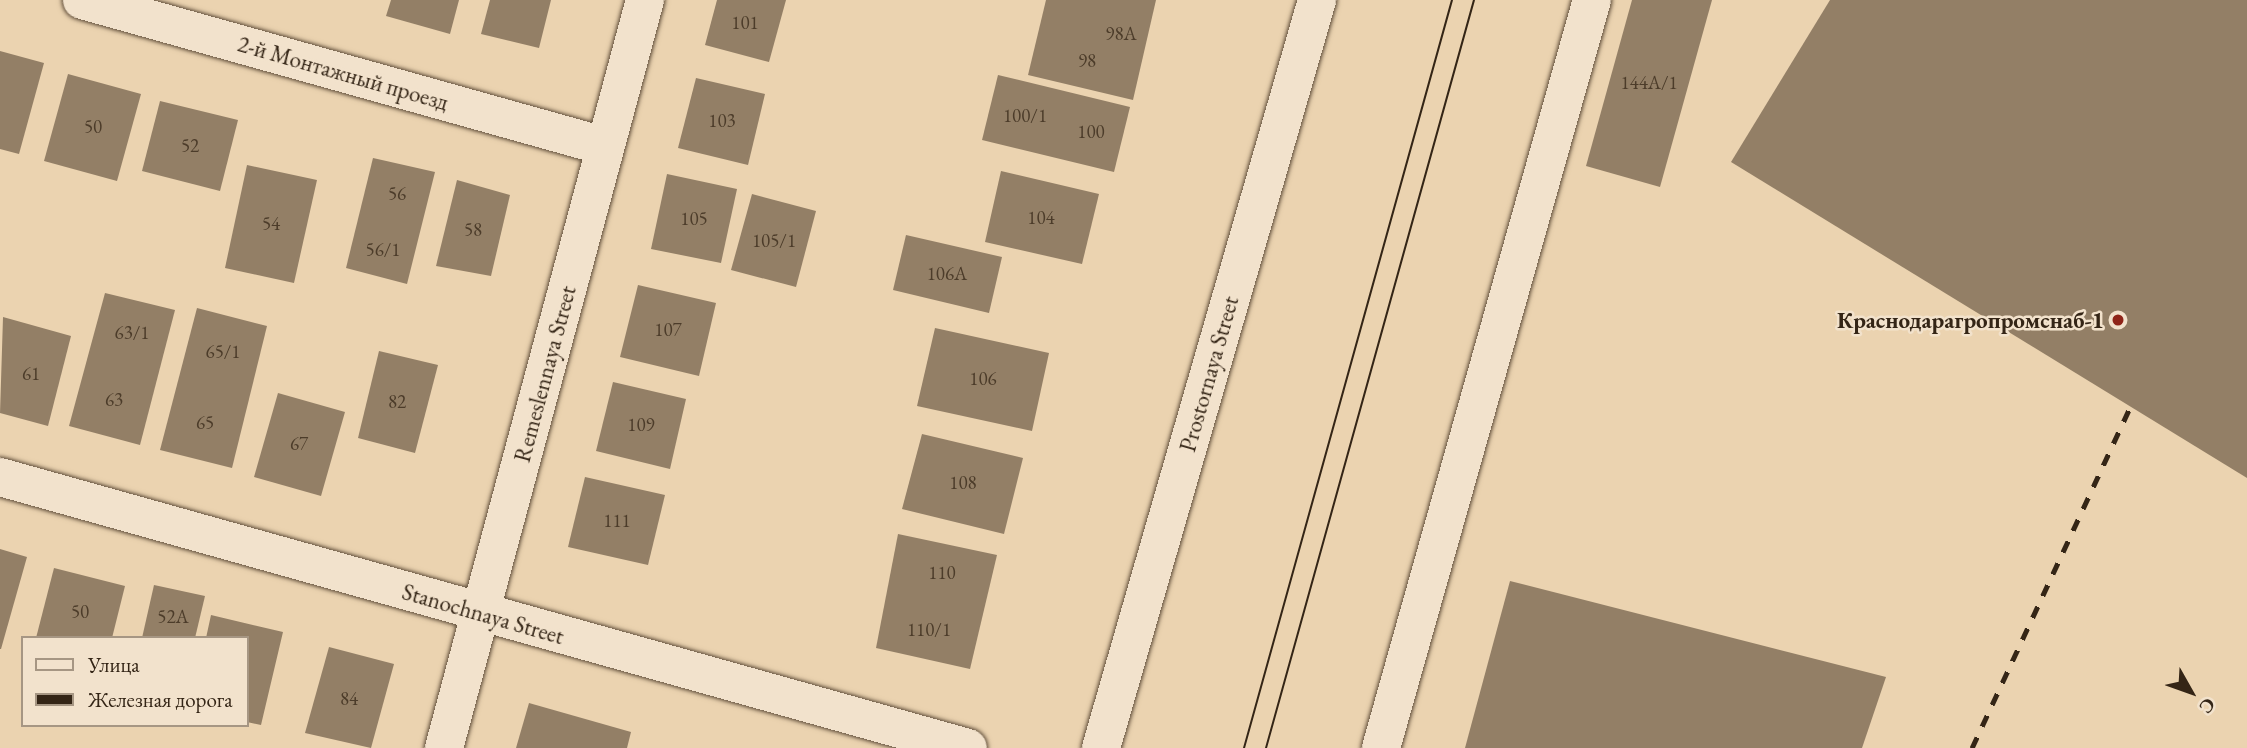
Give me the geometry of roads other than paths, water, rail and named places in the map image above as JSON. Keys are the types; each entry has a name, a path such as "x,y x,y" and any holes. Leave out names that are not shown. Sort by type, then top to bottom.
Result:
{"street":[{"name":"2-й Монтажный проезд","path":"82,0 604,146"},
{"name":"Remeslennaya Street","path":"444,748 645,0"},
{"name":"Prostornaya Street","path":"1101,748 1317,0"},
{"path":"1381,748 1592,0"},
{"name":"Stanochnaya Street","path":"0,477 968,748"}],"tram line":[{"path":"1244,748 1452,0"},
{"path":"1266,748 1474,0"}],"railway":[{"path":"1972,748 2129,410"}],"place":[{"name":"Краснодарагропромснаб-1","path":"2118,320"}]}
